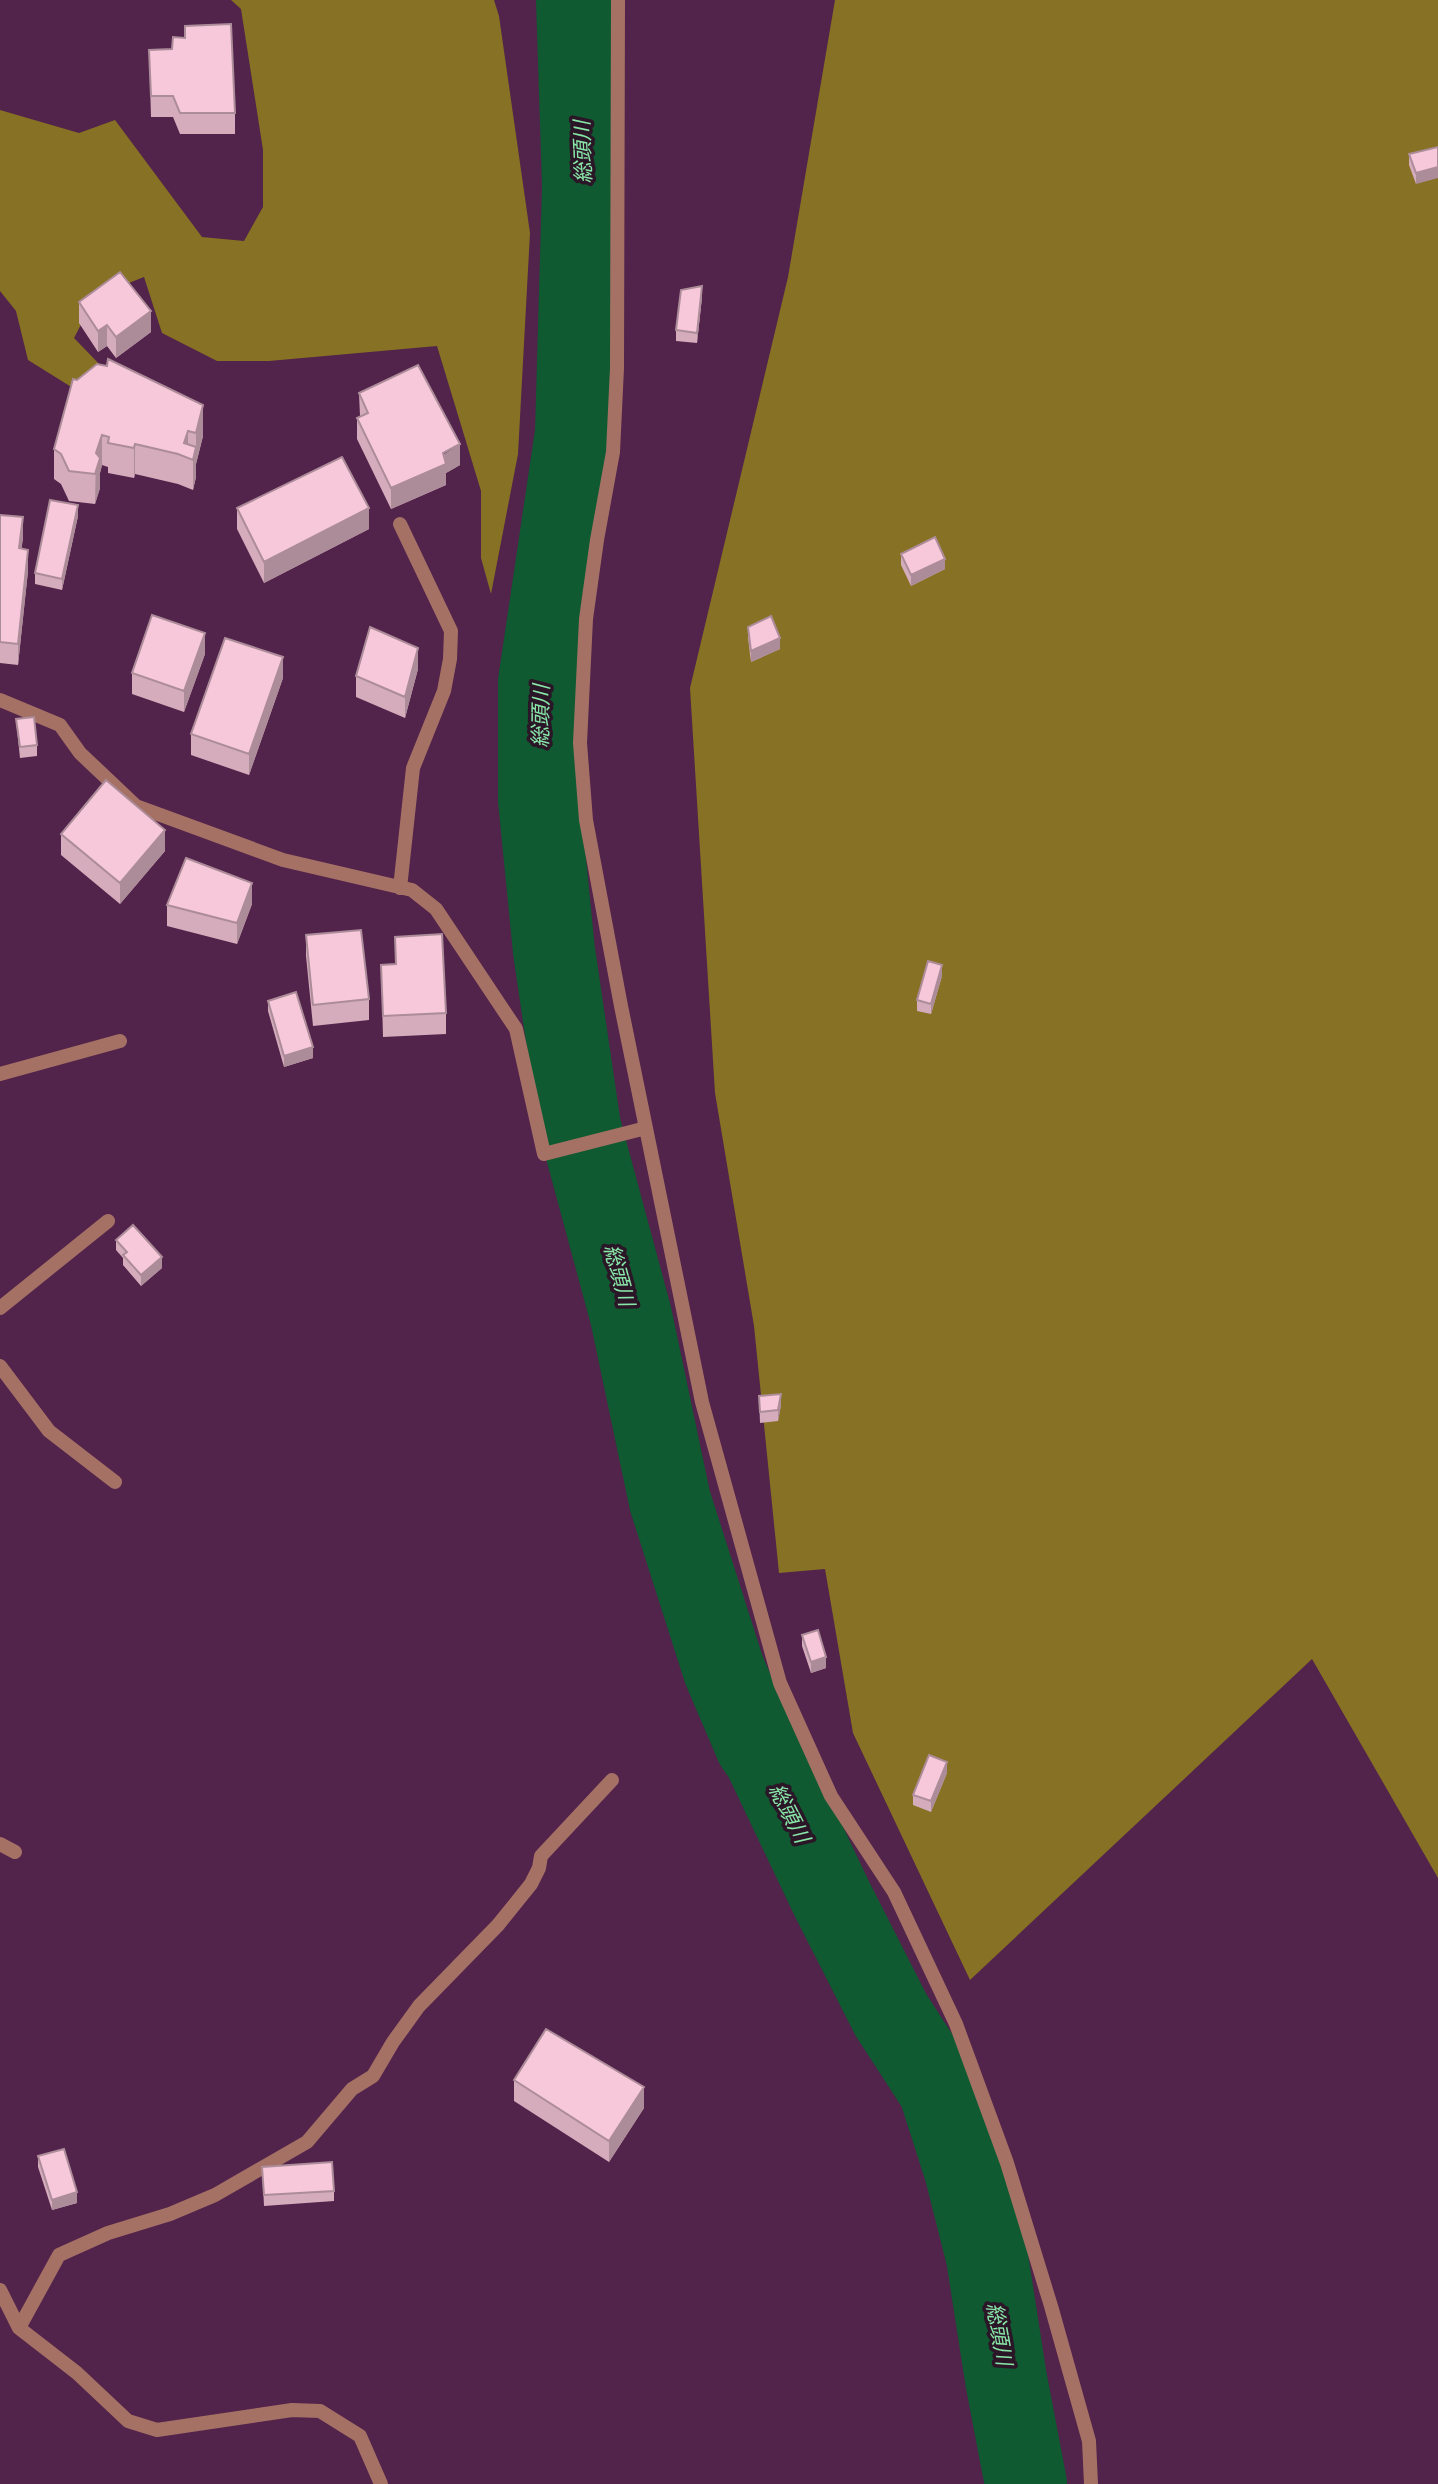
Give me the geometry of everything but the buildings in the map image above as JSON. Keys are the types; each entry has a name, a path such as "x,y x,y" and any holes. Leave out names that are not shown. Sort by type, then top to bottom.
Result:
{"street":[{"path":"618,0 617,368 614,440 586,619 580,743 586,820 702,1402 780,1682 831,1796 894,1892 956,2024 1007,2162 1051,2306 1089,2441 1091,2484"},
{"path":"400,524 451,631 450,660 444,691 413,768 400,888"},
{"path":"0,700 60,726 80,753 136,806 283,860 412,890 436,909 516,1029 544,1154 646,1128"},
{"path":"0,1074 120,1041"},
{"path":"0,1308 108,1221"},
{"path":"0,1366 49,1431 115,1482"},
{"path":"19,2328 59,2255 108,2233 170,2214 215,2195 307,2142 352,2089 373,2076 419,2006 498,1925 530,1884 539,1868 541,1856 612,1780"},
{"path":"0,1844 15,1852"},
{"path":"0,2290 19,2328 77,2373 128,2421 158,2430 292,2410 320,2411 360,2436 381,2484"}],"shaded area":[{"path":"231,0 494,0 499,16 530,233 518,454 491,594 481,558 481,491 437,346 269,361 217,361 162,333 144,277 96,296 74,338 105,370 81,393 28,360 16,311 0,291 0,110 79,133 115,120 202,237 244,241 263,207 263,150 241,9"},
{"path":"835,0 1438,0 1438,1878 1312,1659 970,1980 853,1733 825,1569 779,1573 754,1326 715,1093 690,688 788,277"}],"waterway":[{"name":"総頭川","path":"577,0 583,186 576,433 539,682 539,800 554,951 580,1127 631,1316 670,1501 724,1670 756,1745 764,1756 891,2015 939,2089 965,2170 987,2257 1026,2484"}]}
